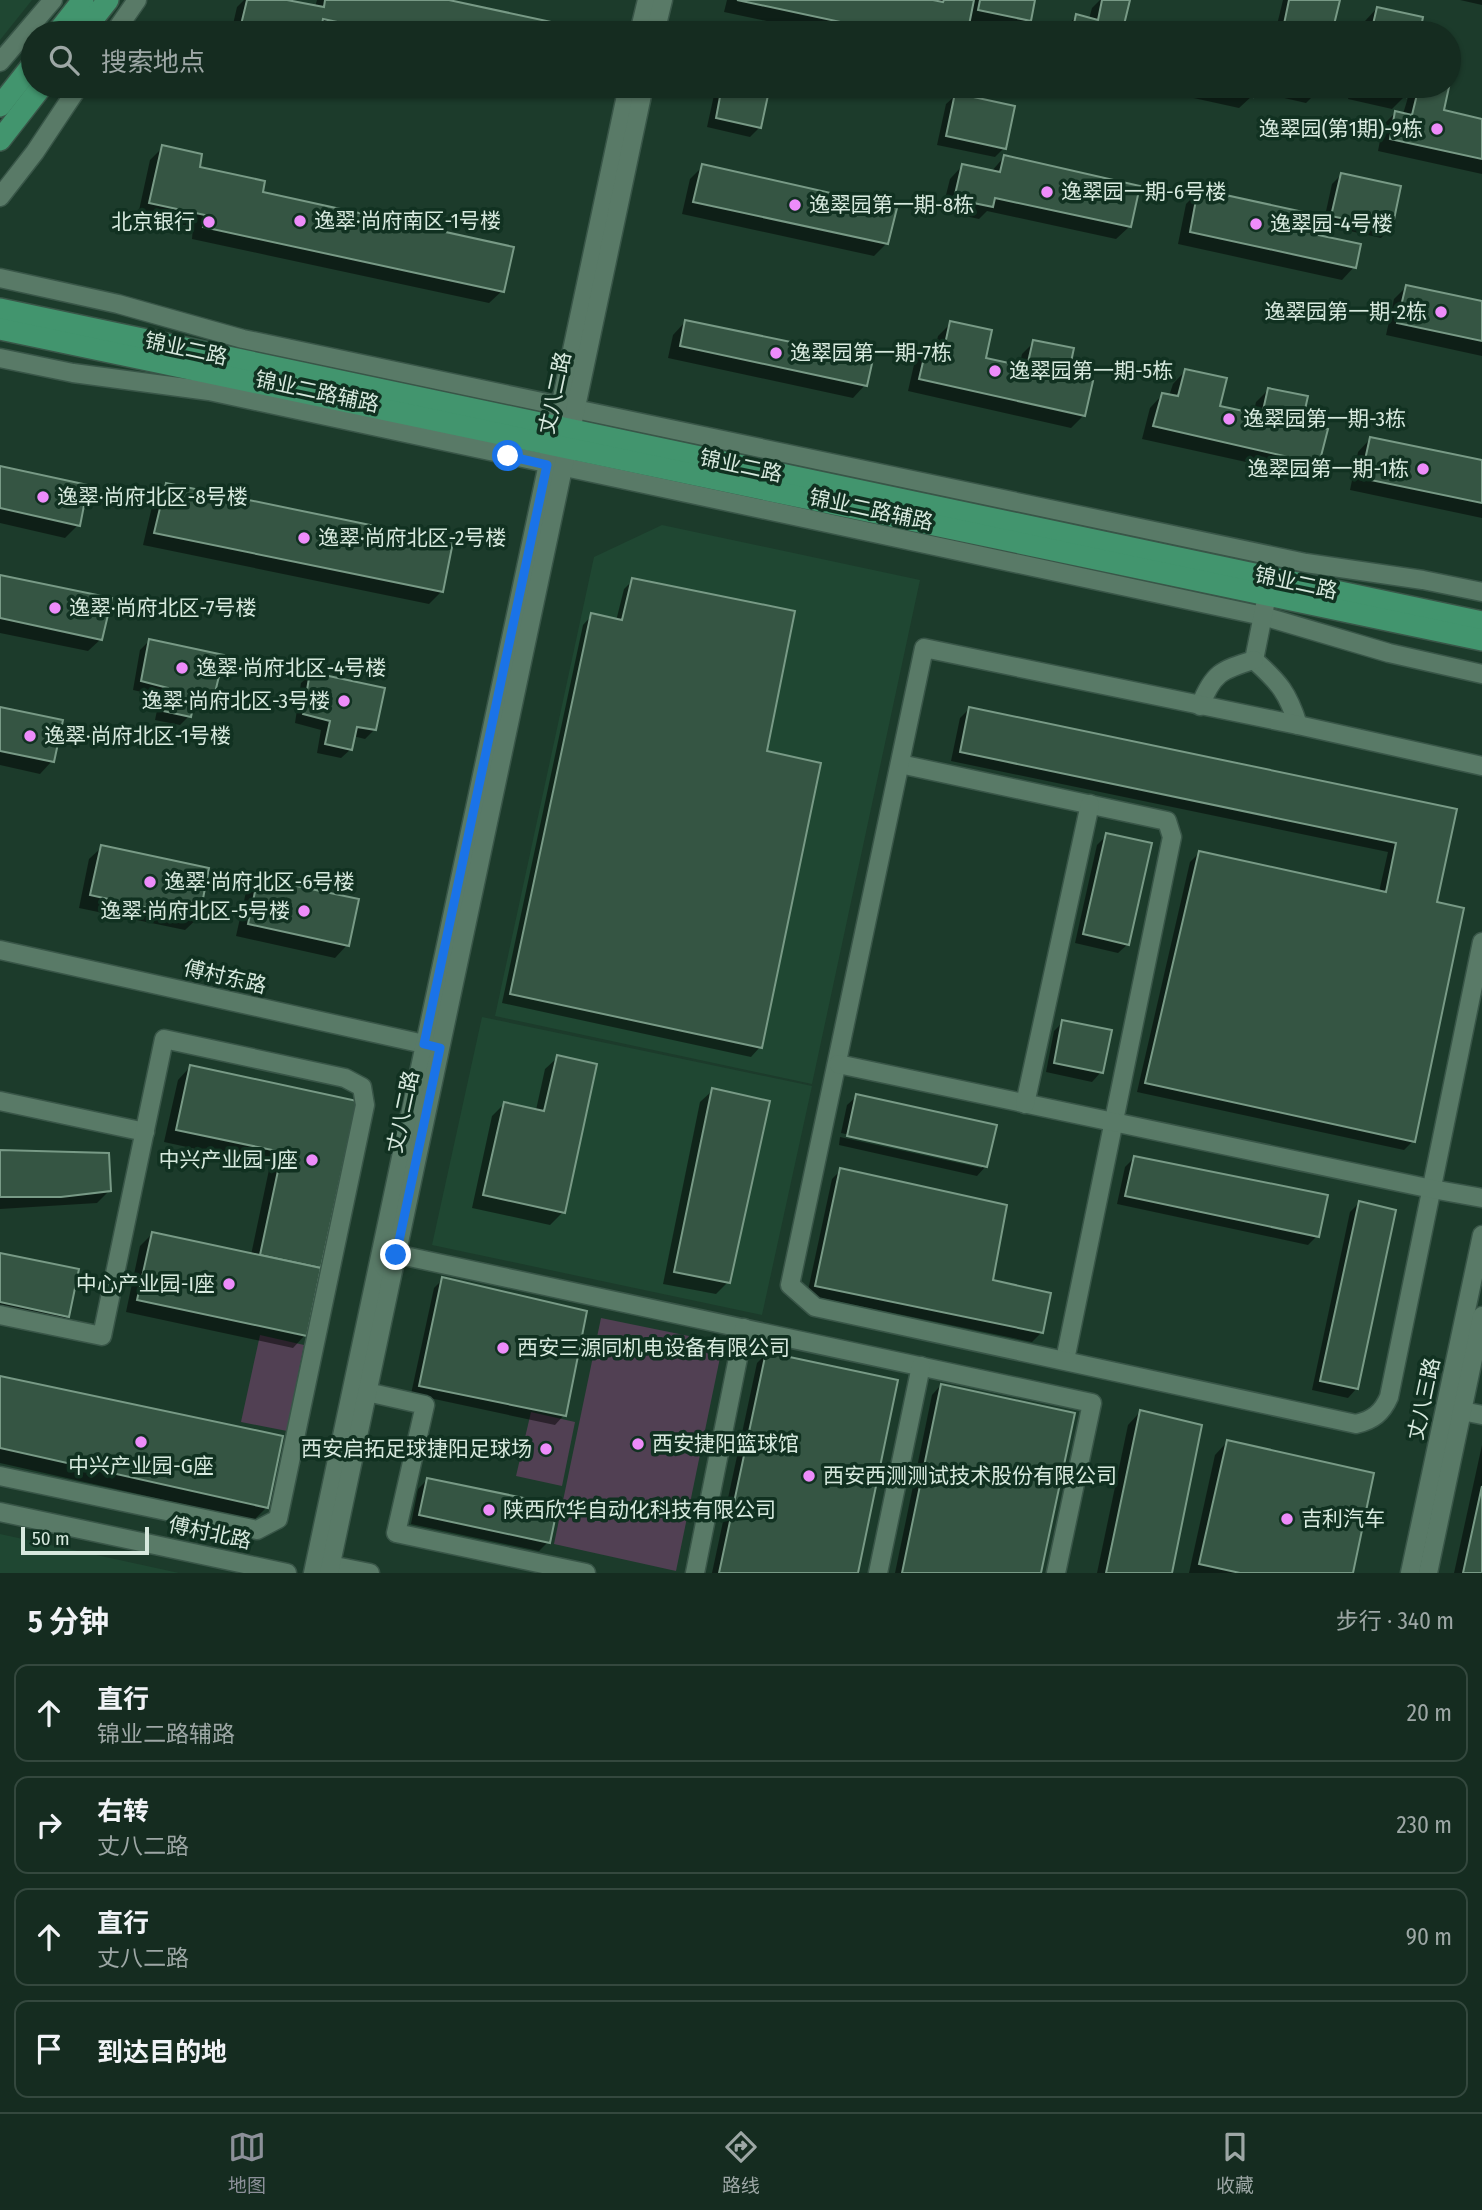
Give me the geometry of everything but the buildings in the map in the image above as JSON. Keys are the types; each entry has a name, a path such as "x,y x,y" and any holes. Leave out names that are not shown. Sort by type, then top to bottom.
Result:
{"main road":[{"path":"66,21 83,0"},
{"path":"91,21 108,0"},
{"path":"0,106 21,79"},
{"path":"0,140 33,98"},
{"name":"锦业二路","path":"0,309 1267,596 1482,640"},
{"name":"锦业二路","path":"0,329 561,437"},
{"name":"锦业二路","path":"1267,596 1482,622"}],"street":[{"path":"35,21 53,0"},
{"path":"122,21 137,0"},
{"path":"642,21 647,0"},
{"path":"658,21 663,0"},
{"path":"0,62 21,37"},
{"path":"0,197 35,152 71,98"},
{"name":"丈八二路","path":"326,1570 359,1390 561,437 626,98"},
{"name":"丈八二路","path":"561,437 641,98"},
{"name":"锦业二路辅路","path":"0,278 118,304 243,339 561,437"},
{"name":"锦业二路辅路","path":"0,358 73,373 561,437 1482,592"},
{"path":"1254,660 1267,596 1389,653 1482,674"},
{"path":"1482,766 924,648 790,1285 815,1307 1356,1424 1375,1418 1390,1397 1482,942"},
{"path":"1200,706 1206,689 1223,669 1254,660"},
{"path":"1254,660 1277,679 1291,704 1298,725"},
{"path":"900,764 1167,821 1172,837 1065,1360"},
{"path":"1026,1104 1090,804"},
{"name":"傅村东路","path":"0,950 432,1046"},
{"path":"0,1315 102,1336 164,1039 345,1078 362,1087 365,1105 278,1519 257,1530 0,1476"},
{"path":"838,1064 1482,1198"},
{"path":"0,1101 145,1132"},
{"name":"丈八三路","path":"1428,1573 1482,1235"},
{"path":"388,1253 1092,1403 1056,1573"},
{"name":"丈八三路","path":"1410,1573 1482,1317"},
{"path":"695,1573 744,1328"},
{"path":"878,1573 921,1366"},
{"path":"359,1390 425,1405 396,1532 586,1573"},
{"name":"丈八二路","path":"313,1573 359,1390"},
{"path":"1454,1409 1482,1415"},
{"name":"傅村北路","path":"0,1512 287,1573"},
{"path":"326,1570 370,1573"}],"shaded area":[{"path":"0,0 32,0 0,40"},
{"path":"662,525 920,580 812,1084 495,1016 594,557"},
{"path":"482,1017 812,1086 762,1315 432,1245"},
{"name":"西安捷阳篮球馆","path":"601,1318 723,1343 676,1571 554,1544"},
{"path":"260,1335 304,1345 287,1431 241,1422"},
{"name":"西安启拓足球捷阳足球场","path":"531,1412 575,1422 562,1486 516,1476"},
{"path":"0,1534 179,1573 0,1573"}],"place":[{"name":"逸翠园(第1期)-9栋","path":"1437,129"},
{"name":"逸翠园一期-6号楼","path":"1047,192"},
{"name":"逸翠园第一期-8栋","path":"795,205"},
{"name":"逸翠·尚府南区-1号楼","path":"300,221"},
{"name":"北京银行","path":"209,222"},
{"name":"逸翠园-4号楼","path":"1256,224"},
{"name":"逸翠园第一期-2栋","path":"1441,312"},
{"name":"逸翠园第一期-7栋","path":"776,353"},
{"name":"逸翠园第一期-5栋","path":"995,371"},
{"name":"逸翠园第一期-3栋","path":"1229,419"},
{"name":"逸翠园第一期-1栋","path":"1423,469"},
{"name":"逸翠·尚府北区-8号楼","path":"43,497"},
{"name":"逸翠·尚府北区-2号楼","path":"304,538"},
{"name":"逸翠·尚府北区-7号楼","path":"55,608"},
{"name":"逸翠·尚府北区-4号楼","path":"182,668"},
{"name":"逸翠·尚府北区-3号楼","path":"344,701"},
{"name":"逸翠·尚府北区-1号楼","path":"30,736"},
{"name":"逸翠·尚府北区-6号楼","path":"150,882"},
{"name":"逸翠·尚府北区-5号楼","path":"304,911"},
{"name":"中兴产业园-J座","path":"312,1160"},
{"name":"中心产业园-I座","path":"229,1284"},
{"name":"西安三源同机电设备有限公司","path":"503,1348"},
{"name":"中兴产业园-G座","path":"141,1442"},
{"name":"西安捷阳篮球馆","path":"638,1444"},
{"name":"西安启拓足球捷阳足球场","path":"546,1449"},
{"name":"西安西测测试技术股份有限公司","path":"809,1476"},
{"name":"陕西欣华自动化科技有限公司","path":"489,1510"},
{"name":"吉利汽车","path":"1287,1519"}],"route":[{"path":"396,1255 440,1048 424,1044 547,465 508,456"}]}
